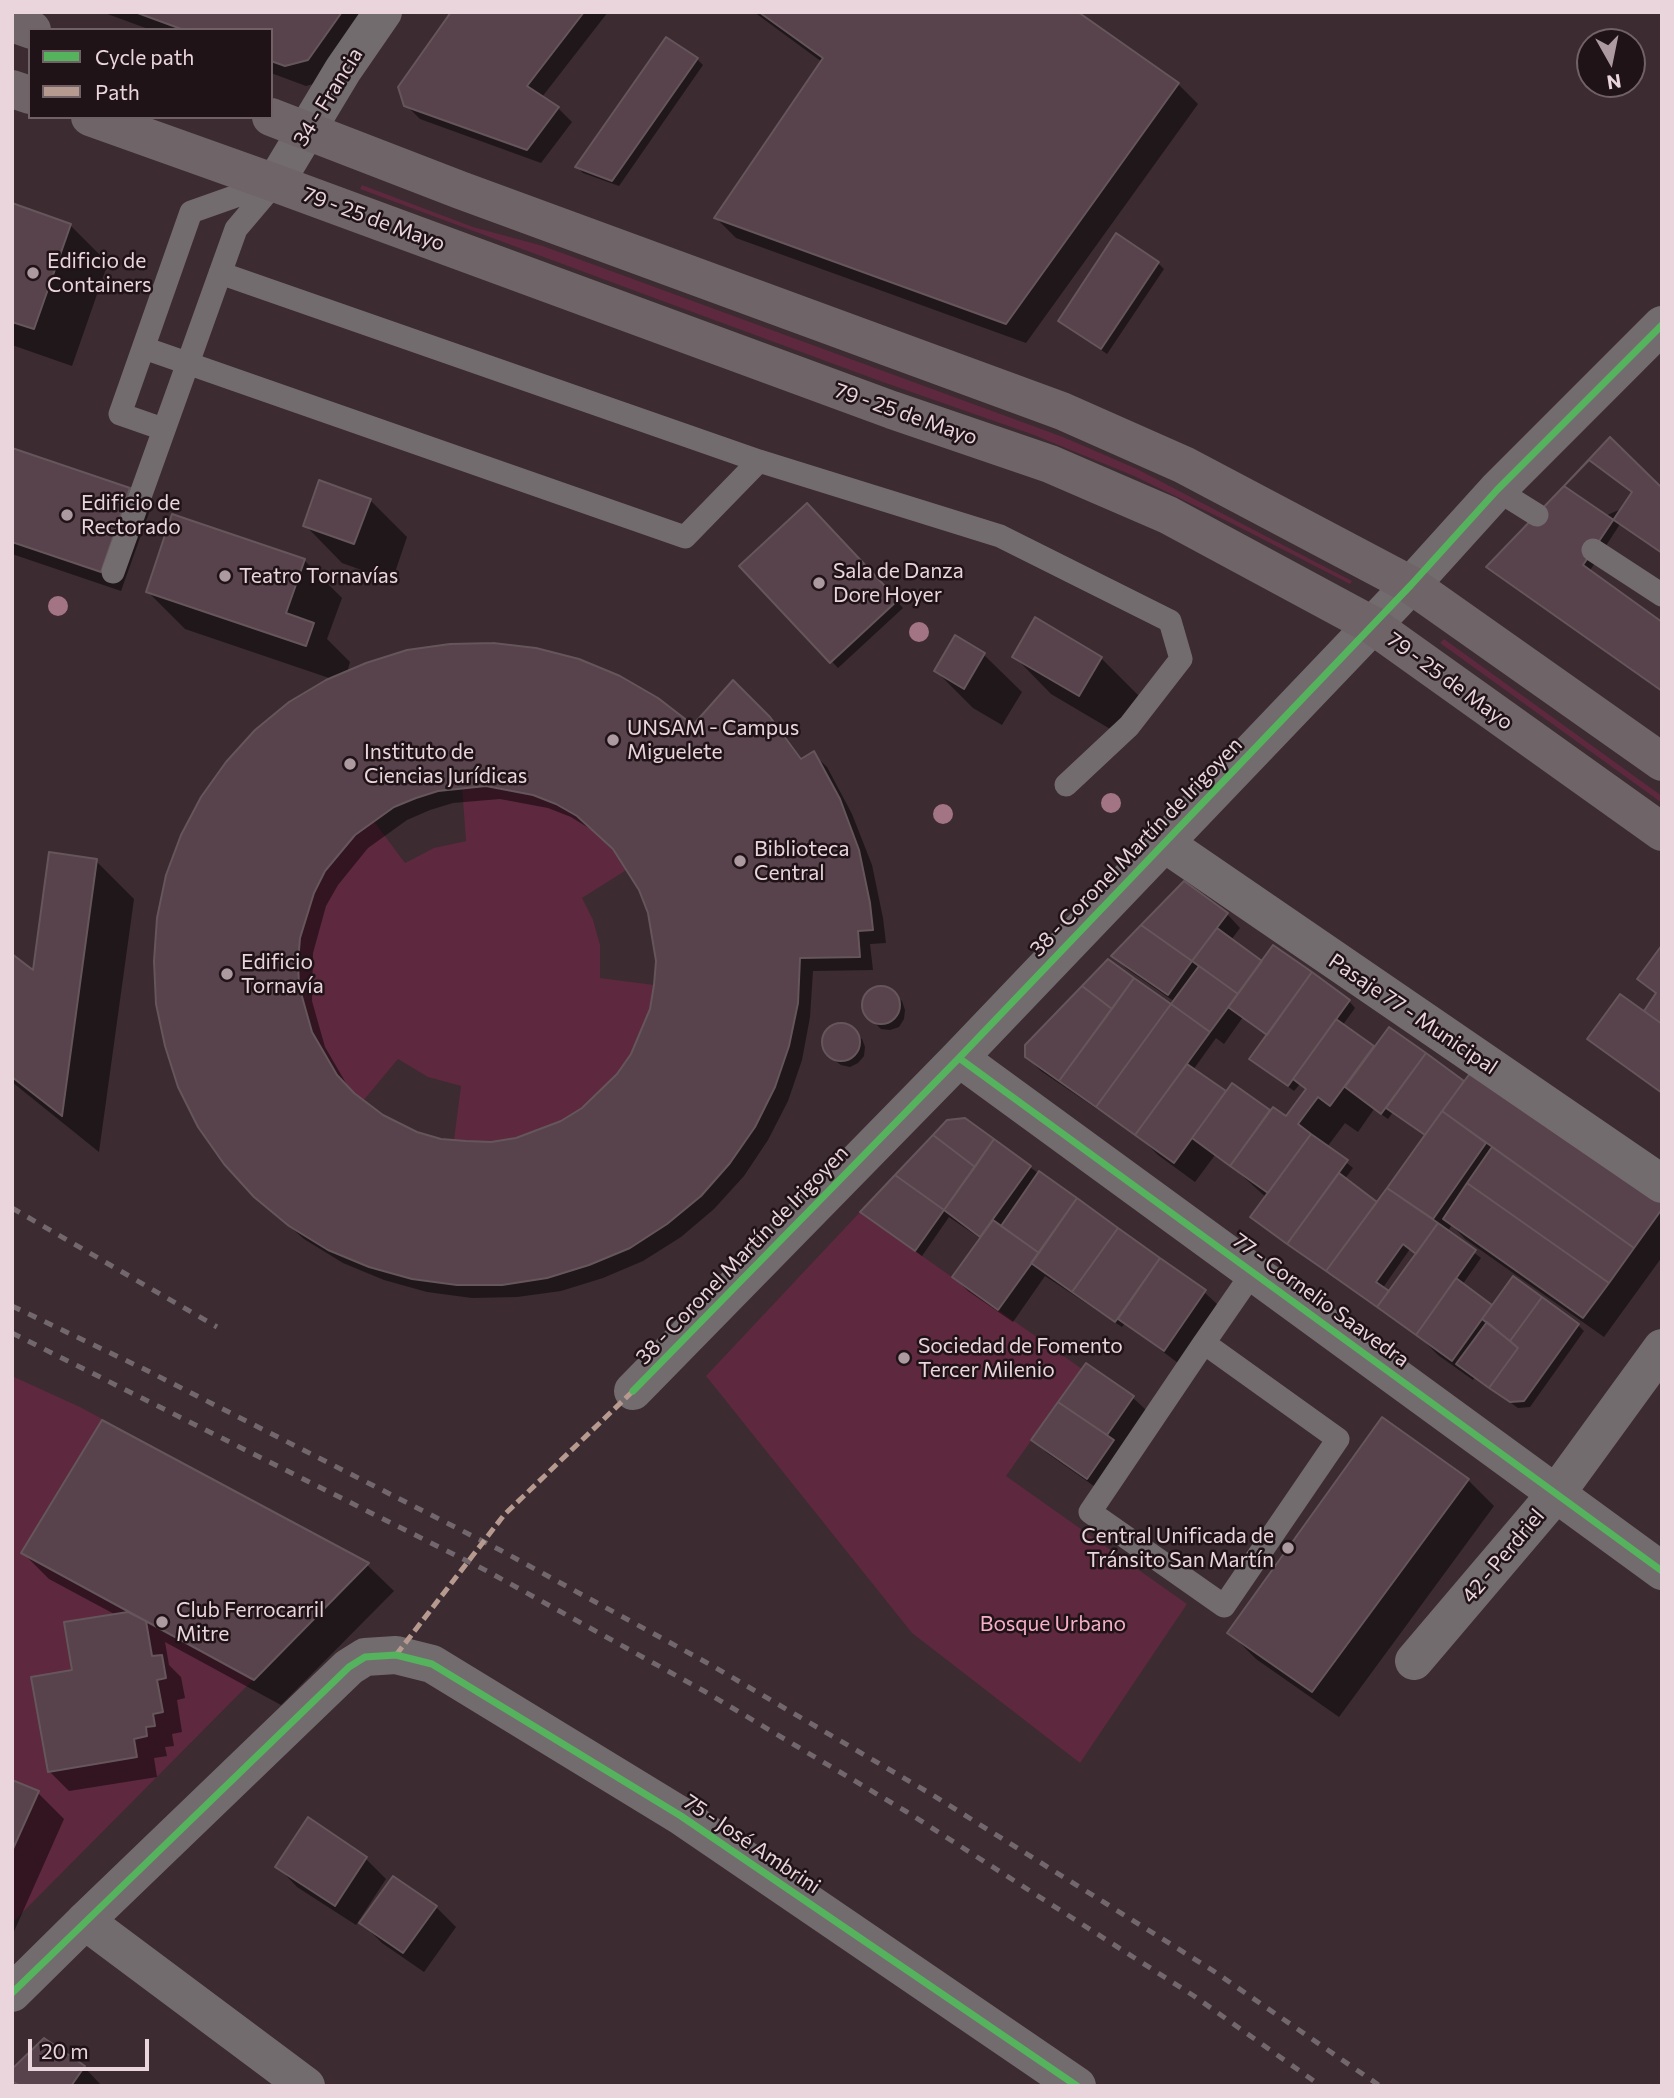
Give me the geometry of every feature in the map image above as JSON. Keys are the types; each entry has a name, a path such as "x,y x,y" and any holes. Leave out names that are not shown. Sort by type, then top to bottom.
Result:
{"main road":[{"name":"79 - 25 de Mayo","path":"96,119 892,410 1050,464 1168,514 1372,625 1662,832"},
{"path":"288,123 486,200 1062,411 1184,465 1410,585 1662,762"}],"street":[{"name":"34 - Francia","path":"275,183 288,123 383,12"},
{"name":"38 - Coronel Martín de Irigoyen","path":"633,1391 959,1058 1410,585 1497,490 1662,325"},
{"name":"Pasaje 77 - Municipal","path":"1164,844 1662,1184"},
{"name":"77 - Cornelio Saavedra","path":"959,1058 1662,1571"},
{"name":"42 - Perdriel","path":"1414,1661 1555,1495 1662,1348"},
{"name":"75 - José Ambrini","path":"85,1921 349,1667 365,1657 396,1655 432,1664 681,1816 1077,2086"},
{"path":"12,1993 85,1921 306,2086"}],"lane":[{"path":"113,572 236,229 275,183"},
{"path":"163,429 120,414 191,212 275,183"},
{"path":"220,273 759,461 1000,536 1170,621 1181,659 1129,726 1066,785"},
{"path":"144,348 685,537 759,461"},
{"path":"1497,490 1536,515"},
{"path":"1593,550 1662,595"},
{"path":"1204,1343 1338,1439 1224,1606 1090,1512 1204,1343 1253,1272"}],"green space":[{"path":"362,185 473,227 543,246 1063,437 1137,469 1352,581 1350,584 1134,476 1034,435 360,189"},
{"path":"1444,639 1662,796 1662,803 1440,643"},
{"path":"486,786 533,795 556,804 577,816 613,849 628,869 582,898 593,920 600,945 600,978 654,985 650,1009 631,1054 617,1074 582,1108 561,1121 516,1138 491,1142 454,1140 461,1086 428,1077 398,1059 363,1101 354,1093 337,1075 312,1032 299,986 298,962 300,938 314,893 325,871 355,835 373,820 405,863 434,848 466,841 462,787"},
{"name":"Bosque Urbano","path":"860,1212 1082,1369 1006,1476 1187,1604 1080,1763 912,1633 706,1376"},
{"name":"Club Ferrocarril Mitre","path":"12,1376 80,1407 369,1563 12,1923"}],"building":[{"path":"135,12 342,12 308,60 285,66 273,62 273,28 179,28"},
{"path":"451,12 584,12 527,86 559,107 527,150 404,106 398,87"},
{"path":"759,12 1078,12 1179,83 1006,324 714,218 823,58"},
{"path":"666,37 698,58 612,181 575,167"},
{"name":"Edificio de Containers","path":"12,203 71,224 34,329 12,322"},
{"path":"1116,233 1159,262 1101,349 1058,321"},
{"path":"1610,437 1662,488 1662,553 1564,486"},
{"name":"Edificio de Rectorado","path":"12,448 130,488 101,572 12,542"},
{"path":"1589,460 1632,492 1583,565 1662,622 1662,691 1486,567"},
{"path":"319,480 371,499 354,544 303,526"},
{"name":"Sala de Danza Dore Hoyer","path":"807,503 898,600 830,663 739,566"},
{"name":"Teatro Tornavías","path":"172,514 305,559 286,613 314,623 306,646 146,592"},
{"path":"1035,617 1102,657 1079,696 1012,657"},
{"path":"955,635 985,653 964,689 934,671"},
{"name":"Edificio Tornavía","path":"493,643 536,648 579,659 620,676 658,698 693,725 733,680 770,717 801,759 814,751 840,799 859,850 873,930 858,931 860,957 800,958 798,1003 789,1046 775,1087 755,1127 730,1163 701,1196 667,1224 630,1248 547,1278 502,1285 457,1285 412,1279 369,1267 328,1250 289,1226 254,1197 224,1164 198,1127 178,1087 156,1004 154,961 157,918 166,875 181,835 201,797 226,762 255,730 289,702 326,680 407,650 450,644","holes":["486,786 533,795 577,816 613,849 639,890 648,913 656,961 650,1009 631,1054 617,1074 582,1108 561,1121 516,1138 491,1142 441,1139 417,1132 383,1115 354,1093 337,1075 312,1032 299,986 298,962 300,938 314,893 325,871 355,835 394,807 438,791"]},
{"path":"49,852 97,859 62,1116 12,1077 12,954 33,970"},
{"path":"1184,881 1228,913 1192,961 1141,925"},
{"path":"1141,925 1192,961 1168,995 1111,956"},
{"path":"1217,928 1262,961 1238,994 1192,961"},
{"path":"1273,945 1312,972 1267,1035 1228,1007"},
{"path":"1662,945 1662,1024 1644,1011 1656,993 1637,979"},
{"path":"1108,959 1134,978 1112,1009 1082,986"},
{"path":"1199,966 1238,994 1210,1032 1171,1004"},
{"path":"1312,972 1350,1000 1288,1086 1249,1059"},
{"path":"1134,978 1171,1004 1096,1107 1059,1081"},
{"path":"881,986 894,992 900,1005 894,1018 881,1024 868,1018 862,1005 868,992"},
{"path":"1082,986 1112,1009 1059,1081 1025,1057 1025,1045"},
{"path":"1620,994 1662,1024 1662,1093 1587,1039"},
{"path":"1171,1004 1210,1032 1135,1135 1096,1107"},
{"path":"1336,1019 1374,1046 1330,1106 1318,1097 1298,1124 1311,1134 1268,1193 1230,1166 1273,1107 1286,1116 1306,1089 1293,1079"},
{"path":"841,1023 854,1029 860,1042 854,1055 841,1061 828,1055 822,1042 828,1029"},
{"path":"1389,1027 1426,1053 1381,1114 1345,1087"},
{"path":"1426,1053 1464,1081 1425,1135 1386,1108"},
{"path":"1187,1064 1226,1091 1174,1163 1135,1135"},
{"path":"1474,1068 1662,1201 1662,1209 1634,1248 1442,1111"},
{"path":"1232,1083 1270,1110 1230,1166 1192,1138"},
{"path":"1442,1111 1486,1143 1433,1219 1387,1188"},
{"path":"965,1118 994,1139 975,1167 933,1135 947,1120"},
{"path":"1311,1134 1348,1160 1287,1244 1250,1217"},
{"path":"933,1135 975,1167 944,1210 895,1175"},
{"path":"994,1139 1031,1166 980,1237 944,1210"},
{"path":"1492,1147 1634,1248 1609,1283 1467,1183"},
{"path":"1039,1171 1077,1198 1039,1253 1001,1226"},
{"path":"1339,1173 1377,1202 1326,1271 1287,1244"},
{"path":"895,1175 944,1210 915,1251 860,1212"},
{"path":"1467,1183 1609,1283 1583,1318 1443,1219"},
{"path":"1387,1188 1438,1223 1416,1254 1403,1244 1376,1282 1389,1291 1377,1307 1326,1271"},
{"path":"1077,1198 1118,1228 1072,1292 1031,1263"},
{"path":"993,1220 1039,1253 998,1310 952,1277"},
{"path":"1438,1223 1476,1250 1416,1335 1377,1307"},
{"path":"1118,1228 1160,1258 1115,1322 1072,1292"},
{"path":"1160,1258 1206,1290 1164,1351 1118,1319"},
{"path":"1513,1276 1542,1297 1510,1341 1482,1319"},
{"path":"1456,1278 1492,1305 1452,1361 1416,1335"},
{"path":"1542,1297 1579,1324 1524,1401 1510,1402 1489,1388 1518,1348 1510,1341"},
{"path":"1487,1322 1518,1348 1489,1388 1456,1364"},
{"path":"1086,1363 1134,1396 1107,1435 1058,1402"},
{"path":"1058,1402 1114,1440 1087,1479 1031,1440"},
{"path":"1382,1417 1469,1479 1312,1692 1227,1633"},
{"path":"102,1420 369,1563 254,1680 21,1553"},
{"path":"128,1612 146,1621 152,1656 162,1655 166,1678 157,1680 163,1712 153,1714 155,1726 146,1727 147,1736 134,1739 137,1757 48,1772 31,1677 72,1670 64,1622"},
{"path":"12,1780 39,1791 12,1851"},
{"path":"308,1817 367,1857 335,1906 275,1867"},
{"path":"393,1876 437,1906 403,1953 359,1923"},
{"path":"44,2038 85,2066 71,2086 20,2086 12,2081 12,2069"}],"railway":[{"path":"12,1208 217,1327"},
{"path":"12,1306 144,1369 500,1550 711,1665 931,1794 1212,1970 1380,2086"},
{"path":"12,1333 487,1571 704,1691 907,1812 1194,1996 1321,2086"}],"marked path":[{"path":"396,1655 504,1515 633,1391"}],"cycle path":[{"path":"633,1391 959,1058 1411,585 1497,490 1662,325"},
{"path":"959,1058 1662,1571"},
{"path":"12,1993 349,1667 365,1657 396,1655 432,1664 681,1816 1077,2086"}],"place":[{"name":"Edificio de Containers","path":"33,273"},
{"name":"Edificio de Rectorado","path":"67,515"},
{"name":"Teatro Tornavías","path":"225,576"},
{"name":"Sala de Danza Dore Hoyer","path":"819,583"},
{"name":"UNSAM - Campus Miguelete","path":"613,740"},
{"name":"Instituto de Ciencias Jurídicas","path":"350,764"},
{"name":"Biblioteca Central","path":"740,861"},
{"name":"Edificio Tornavía","path":"227,974"},
{"name":"Sociedad de Fomento Tercer Milenio","path":"904,1358"},
{"name":"Central Unificada de Tránsito San Martín","path":"1288,1548"},
{"name":"Club Ferrocarril Mitre","path":"162,1622"}]}
